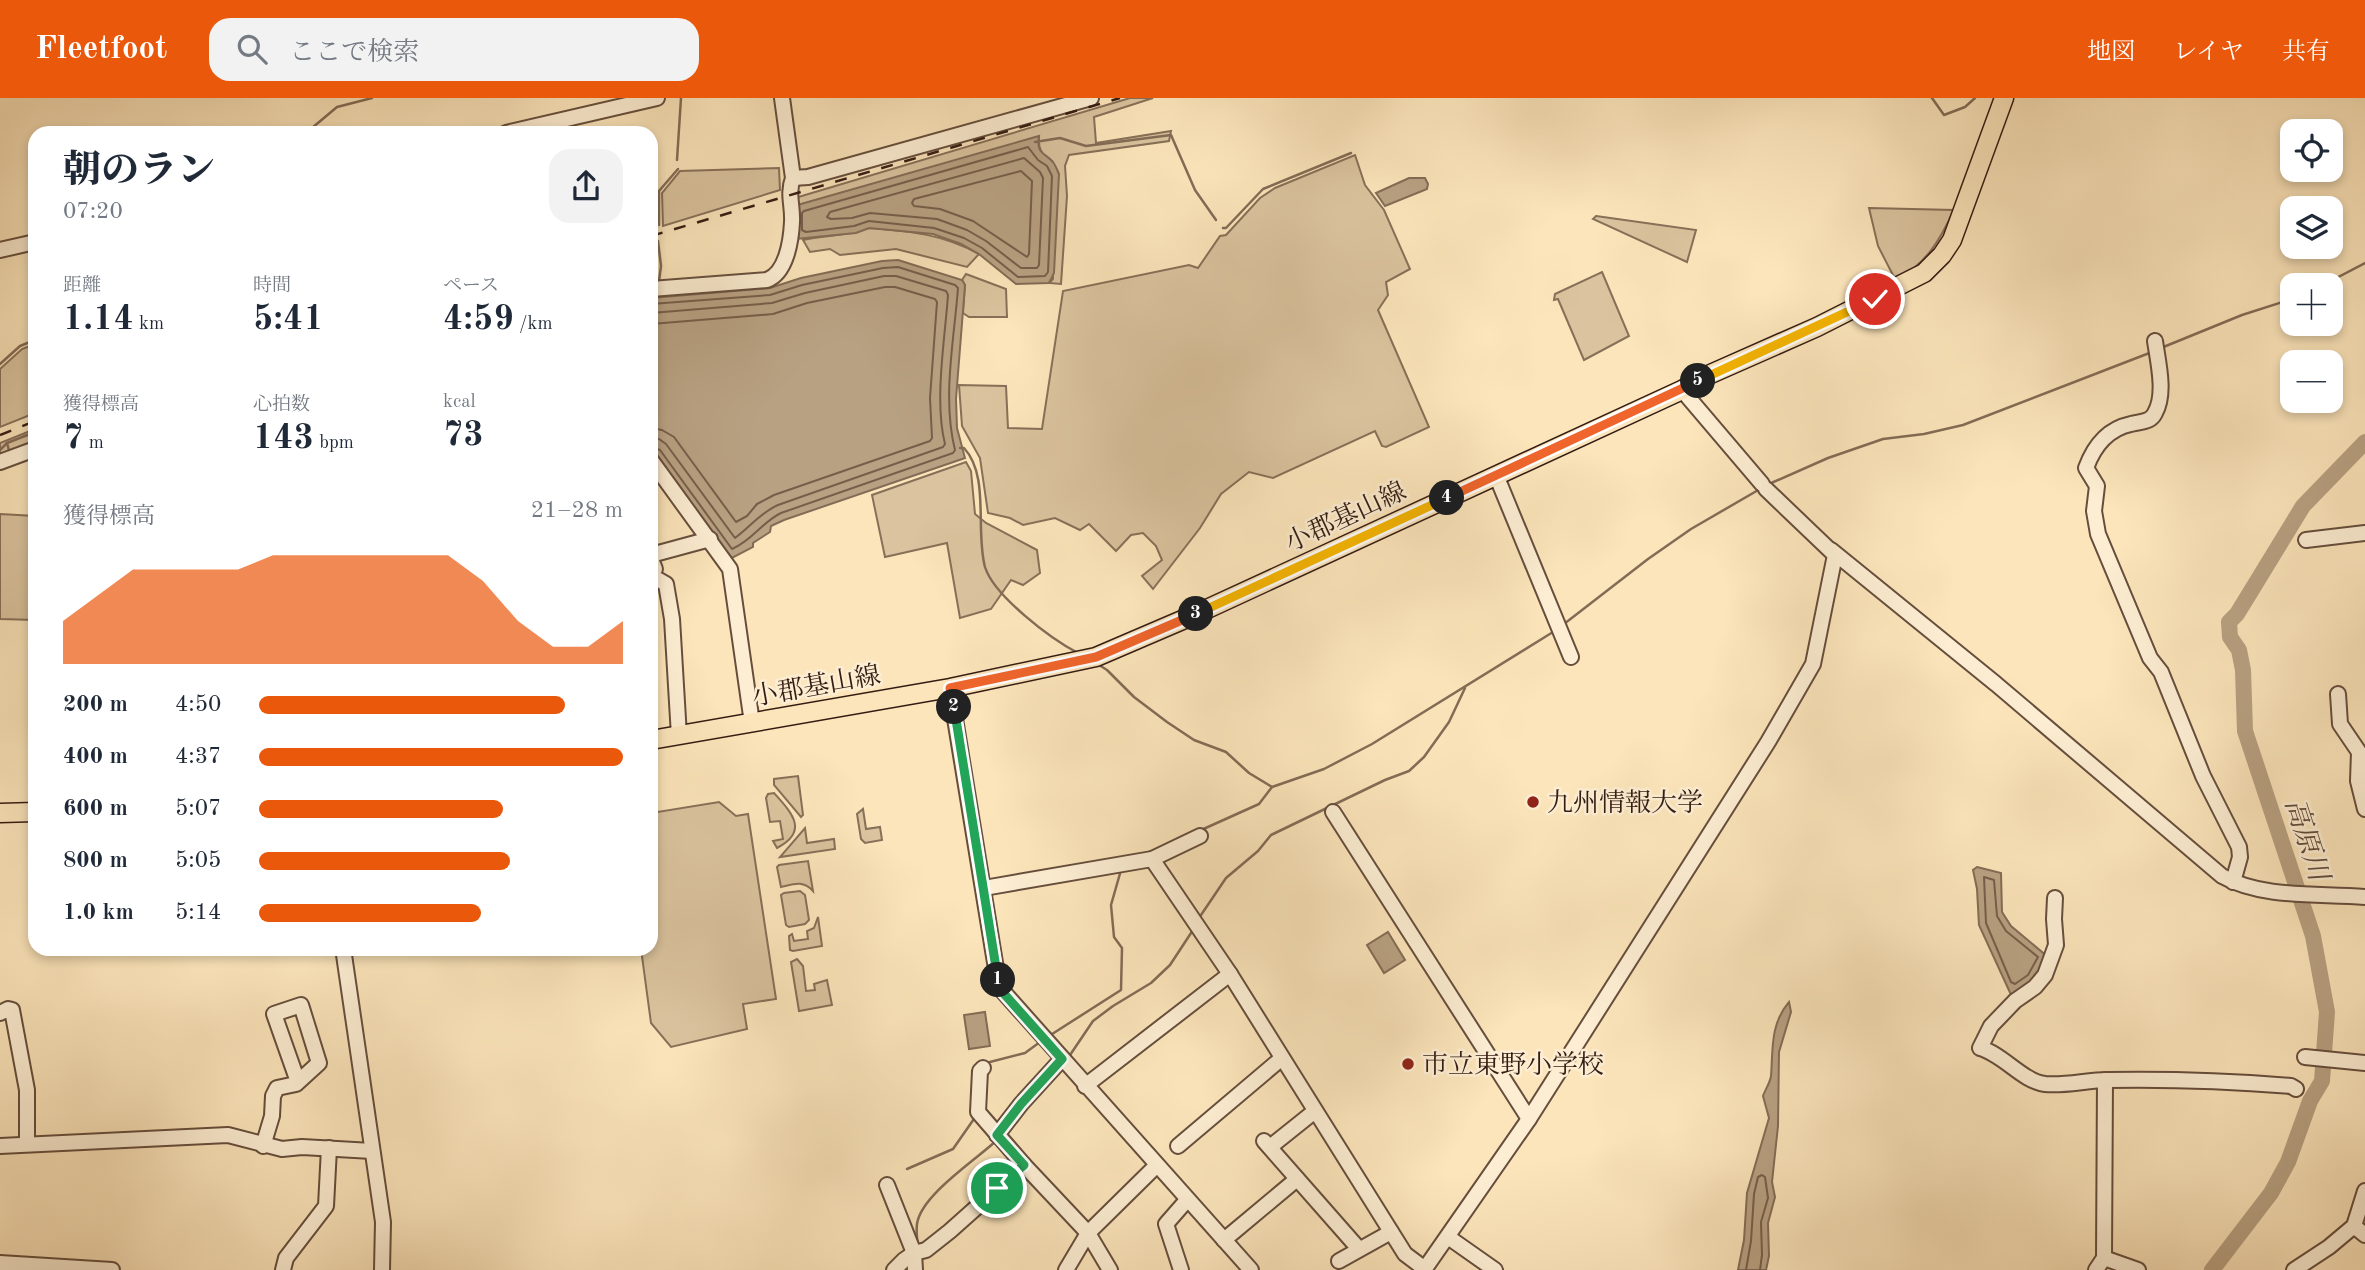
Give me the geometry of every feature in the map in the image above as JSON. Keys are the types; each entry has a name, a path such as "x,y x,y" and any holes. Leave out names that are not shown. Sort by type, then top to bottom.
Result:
{"main road":[{"name":"小郡基山線","path":"658,739 950,688 1088,659 1194,615 1817,327 1924,273 1942,255 1952,240 2004,98"},
{"path":"0,813 28,812"}],"street":[{"path":"536,126 657,98"},
{"path":"658,288 767,280 776,277 782,269 792,222 789,188 793,178 782,98"},
{"path":"793,178 808,177 1091,98"},
{"path":"0,250 28,244"},
{"path":"2155,341 2160,383 2156,411 2148,421 2129,424 2115,430 2095,445 2086,468 2097,486 2094,521 2102,546 2150,658 2161,672 2214,800 2239,847 2240,856 2233,882"},
{"path":"1152,859 1230,974 1405,1254 1424,1270 1529,1119 1768,742 1813,664 1835,555 1764,487 1682,390"},
{"path":"0,461 28,451"},
{"path":"658,469 730,569 752,723"},
{"path":"1496,475 1571,657"},
{"path":"2306,540 2365,533"},
{"path":"658,555 710,538"},
{"path":"1819,541 1996,684 2181,843 2233,882 2245,887 2286,892 2365,897"},
{"path":"658,580 666,584 672,619 679,736"},
{"path":"950,688 999,988 1251,1270"},
{"path":"2338,694 2340,724 2359,752 2358,781 2365,809"},
{"path":"1333,811 1529,1119"},
{"path":"984,888 1152,859 1200,836"},
{"path":"2055,898 2053,919 2056,945 2045,975 2035,987 2004,1012 1980,1048 2042,1084 2062,1085 2105,1080 2235,1081 2291,1086 2296,1089"},
{"path":"344,956 383,1222 383,1270"},
{"path":"1085,1086 1230,974"},
{"path":"263,1146 277,1088 298,1082 319,1063 301,1005 274,1014 298,1082"},
{"path":"0,1013 12,1010 27,1090 27,1144"},
{"path":"2305,1057 2365,1063"},
{"path":"1178,1146 1282,1058"},
{"path":"997,1135 1062,1059"},
{"path":"983,1068 980,1071 978,1112 1088,1233 1110,1270"},
{"path":"2105,1080 2100,1264 2138,1270"},
{"path":"1315,1111 1267,1144 1359,1249"},
{"path":"0,1146 228,1135 282,1149 302,1147 372,1151"},
{"path":"283,1270 286,1258 326,1206 329,1148"},
{"path":"894,1270 914,1253 926,1250 950,1231 1024,1165"},
{"path":"1066,1270 1088,1233 1156,1166"},
{"path":"1224,1240 1297,1179"},
{"path":"887,1185 914,1253 915,1270"},
{"path":"2294,1270 2360,1231 2365,1191"},
{"path":"1181,1270 1166,1224 1187,1200"},
{"path":"1339,1261 1391,1232"},
{"path":"1448,1237 1495,1270"},
{"path":"0,1263 112,1270"}],"shaded area":[{"path":"1130,98 1153,98 1094,117 1096,143 1171,131 1169,141 1069,155 1065,166 1067,196 1061,284 1049,283 1053,279 1052,161 1041,151 1039,137 795,206 795,198"},
{"path":"1355,155 1365,185 1384,210 1410,269 1386,282 1388,295 1378,310 1429,427 1386,447 1382,446 1375,431 1273,478 1249,472 1221,494 1200,528 1153,589 1142,576 1162,560 1156,546 1143,533 1131,535 1116,551 1089,524 1080,530 1055,518 1023,525 1010,518 988,513 980,458 962,426 959,385 1006,386 1008,428 1042,429 1063,291 1189,265 1198,268 1220,236 1226,235 1260,198 1275,188"},
{"path":"779,168 780,190 663,226 662,193 680,171"},
{"path":"1869,208 1954,210 1943,232 1924,259 1896,281 1878,246"},
{"path":"1596,216 1696,230 1687,262 1593,219"},
{"path":"869,228 926,235 952,242 979,254 967,267 896,249 840,255 830,249 810,252 803,240"},
{"path":"1602,272 1629,336 1584,360 1558,299 1554,300 1555,294"},
{"path":"966,274 1006,289 1007,317 969,317 963,313 965,285 962,280"},
{"path":"28,347 28,416 0,427 0,369"},
{"path":"28,432 28,448 0,458 0,443"},
{"path":"966,462 971,471 975,514 986,523 1037,550 1040,573 1023,585 1011,580 991,609 960,618 947,543 885,557 872,495"},
{"path":"0,514 28,516 28,620 0,619"},
{"path":"798,776 803,815 801,817 774,785 774,779"},
{"path":"774,793 791,814 795,828 787,842 777,848 773,841 783,839 780,821 770,822 766,798 768,794"},
{"path":"719,802 736,816 748,814 776,999 743,1004 747,1029 671,1047 651,1023 642,956 658,956 658,812"},
{"path":"863,809 866,829 880,827 882,840 865,843 861,839 857,814"},
{"path":"805,828 807,843 834,839 835,849 780,857"},
{"path":"808,861 813,891 802,884 781,887 777,867 779,865"},
{"path":"800,891 805,895 809,920 805,924 789,927 786,925 781,895"},
{"path":"818,917 822,946 790,950 789,936 792,934 794,941 808,939 807,931 814,928"},
{"path":"797,959 803,966 806,991 815,990 814,984 827,980 832,1005 799,1011 791,962"}],"water":[{"path":"1039,136 1040,150 1053,162 1059,174 1054,273 1049,283 1016,284 979,254 933,234 869,228 856,233 796,239 794,206"},
{"path":"1409,178 1425,178 1427,189 1385,206 1376,193"},
{"path":"898,260 962,280 965,285 956,399 957,428 965,458 784,520 771,526 770,532 753,543 753,547 730,559 658,461 658,297 770,288 801,278"},
{"path":"1977,867 2001,873 2002,912 2011,926 2048,957 2033,981 2012,997 1979,925 1973,870"},
{"path":"1388,932 1405,960 1384,973 1367,945"},
{"path":"1789,1002 1791,1012 1779,1052 1778,1126 1772,1182 1775,1197 1768,1223 1769,1256 1766,1270 1738,1270 1744,1240 1747,1193 1769,1118 1763,1096 1771,1076 1775,1028"},
{"path":"985,1012 990,1046 969,1049 964,1015"}],"waterway":[{"path":"314,126 337,107 372,98"},
{"path":"677,160 681,98"},
{"path":"1932,98 1944,115 1965,107 1975,98"},
{"path":"1035,142 1060,138 1086,146 1171,135 1195,190 1216,220"},
{"path":"1223,228 1263,189 1351,153"},
{"path":"659,225 659,191 678,169"},
{"path":"658,241 661,266 659,281"},
{"path":"2343,275 2365,263"},
{"path":"2161,348 2242,315 2280,303"},
{"path":"0,364 20,346 28,343"},
{"path":"1769,484 1828,458 1883,439 1924,434 1963,425 2152,352"},
{"path":"10,454 7,443 28,435"},
{"name":"高原川","path":"2212,1270 2271,1193 2288,1162 2310,1101 2322,1081 2327,1012 2313,936 2245,731 2243,670 2239,650 2230,637 2229,622 2237,614 2303,506 2365,442"},
{"path":"0,450 7,443"},
{"path":"960,448 964,448 977,473 982,552 990,578 1025,616 1078,653"},
{"path":"1564,624 1691,529 1760,489"},
{"path":"1199,831 1259,804 1272,787 1324,769 1372,744 1553,632"},
{"path":"1099,665 1167,722 1194,740 1226,752 1249,773 1272,787"},
{"path":"1199,918 1226,878 1258,851 1271,835 1409,771 1424,757 1449,722 1465,688"},
{"path":"1049,1036 1121,990 1122,948 1114,937 1111,905 1121,870"},
{"path":"1068,1058 1093,1021 1151,983 1170,965 1193,930"},
{"path":"986,1063 1025,1053 1040,1042"},
{"path":"907,1169 953,1149 976,1116"},
{"path":"918,1246 917,1224 928,1201 997,1140"}],"railway":[{"path":"658,234 1120,98"},
{"path":"0,435 28,424"}],"place":[{"name":"九州情報大学","path":"1533,802"},
{"name":"市立東野小学校","path":"1408,1064"}],"route":[{"path":"997,1188 1024,1165 997,1135 1062,1059 999,988 950,688 1096,657 1194,615 1875,299"}]}
